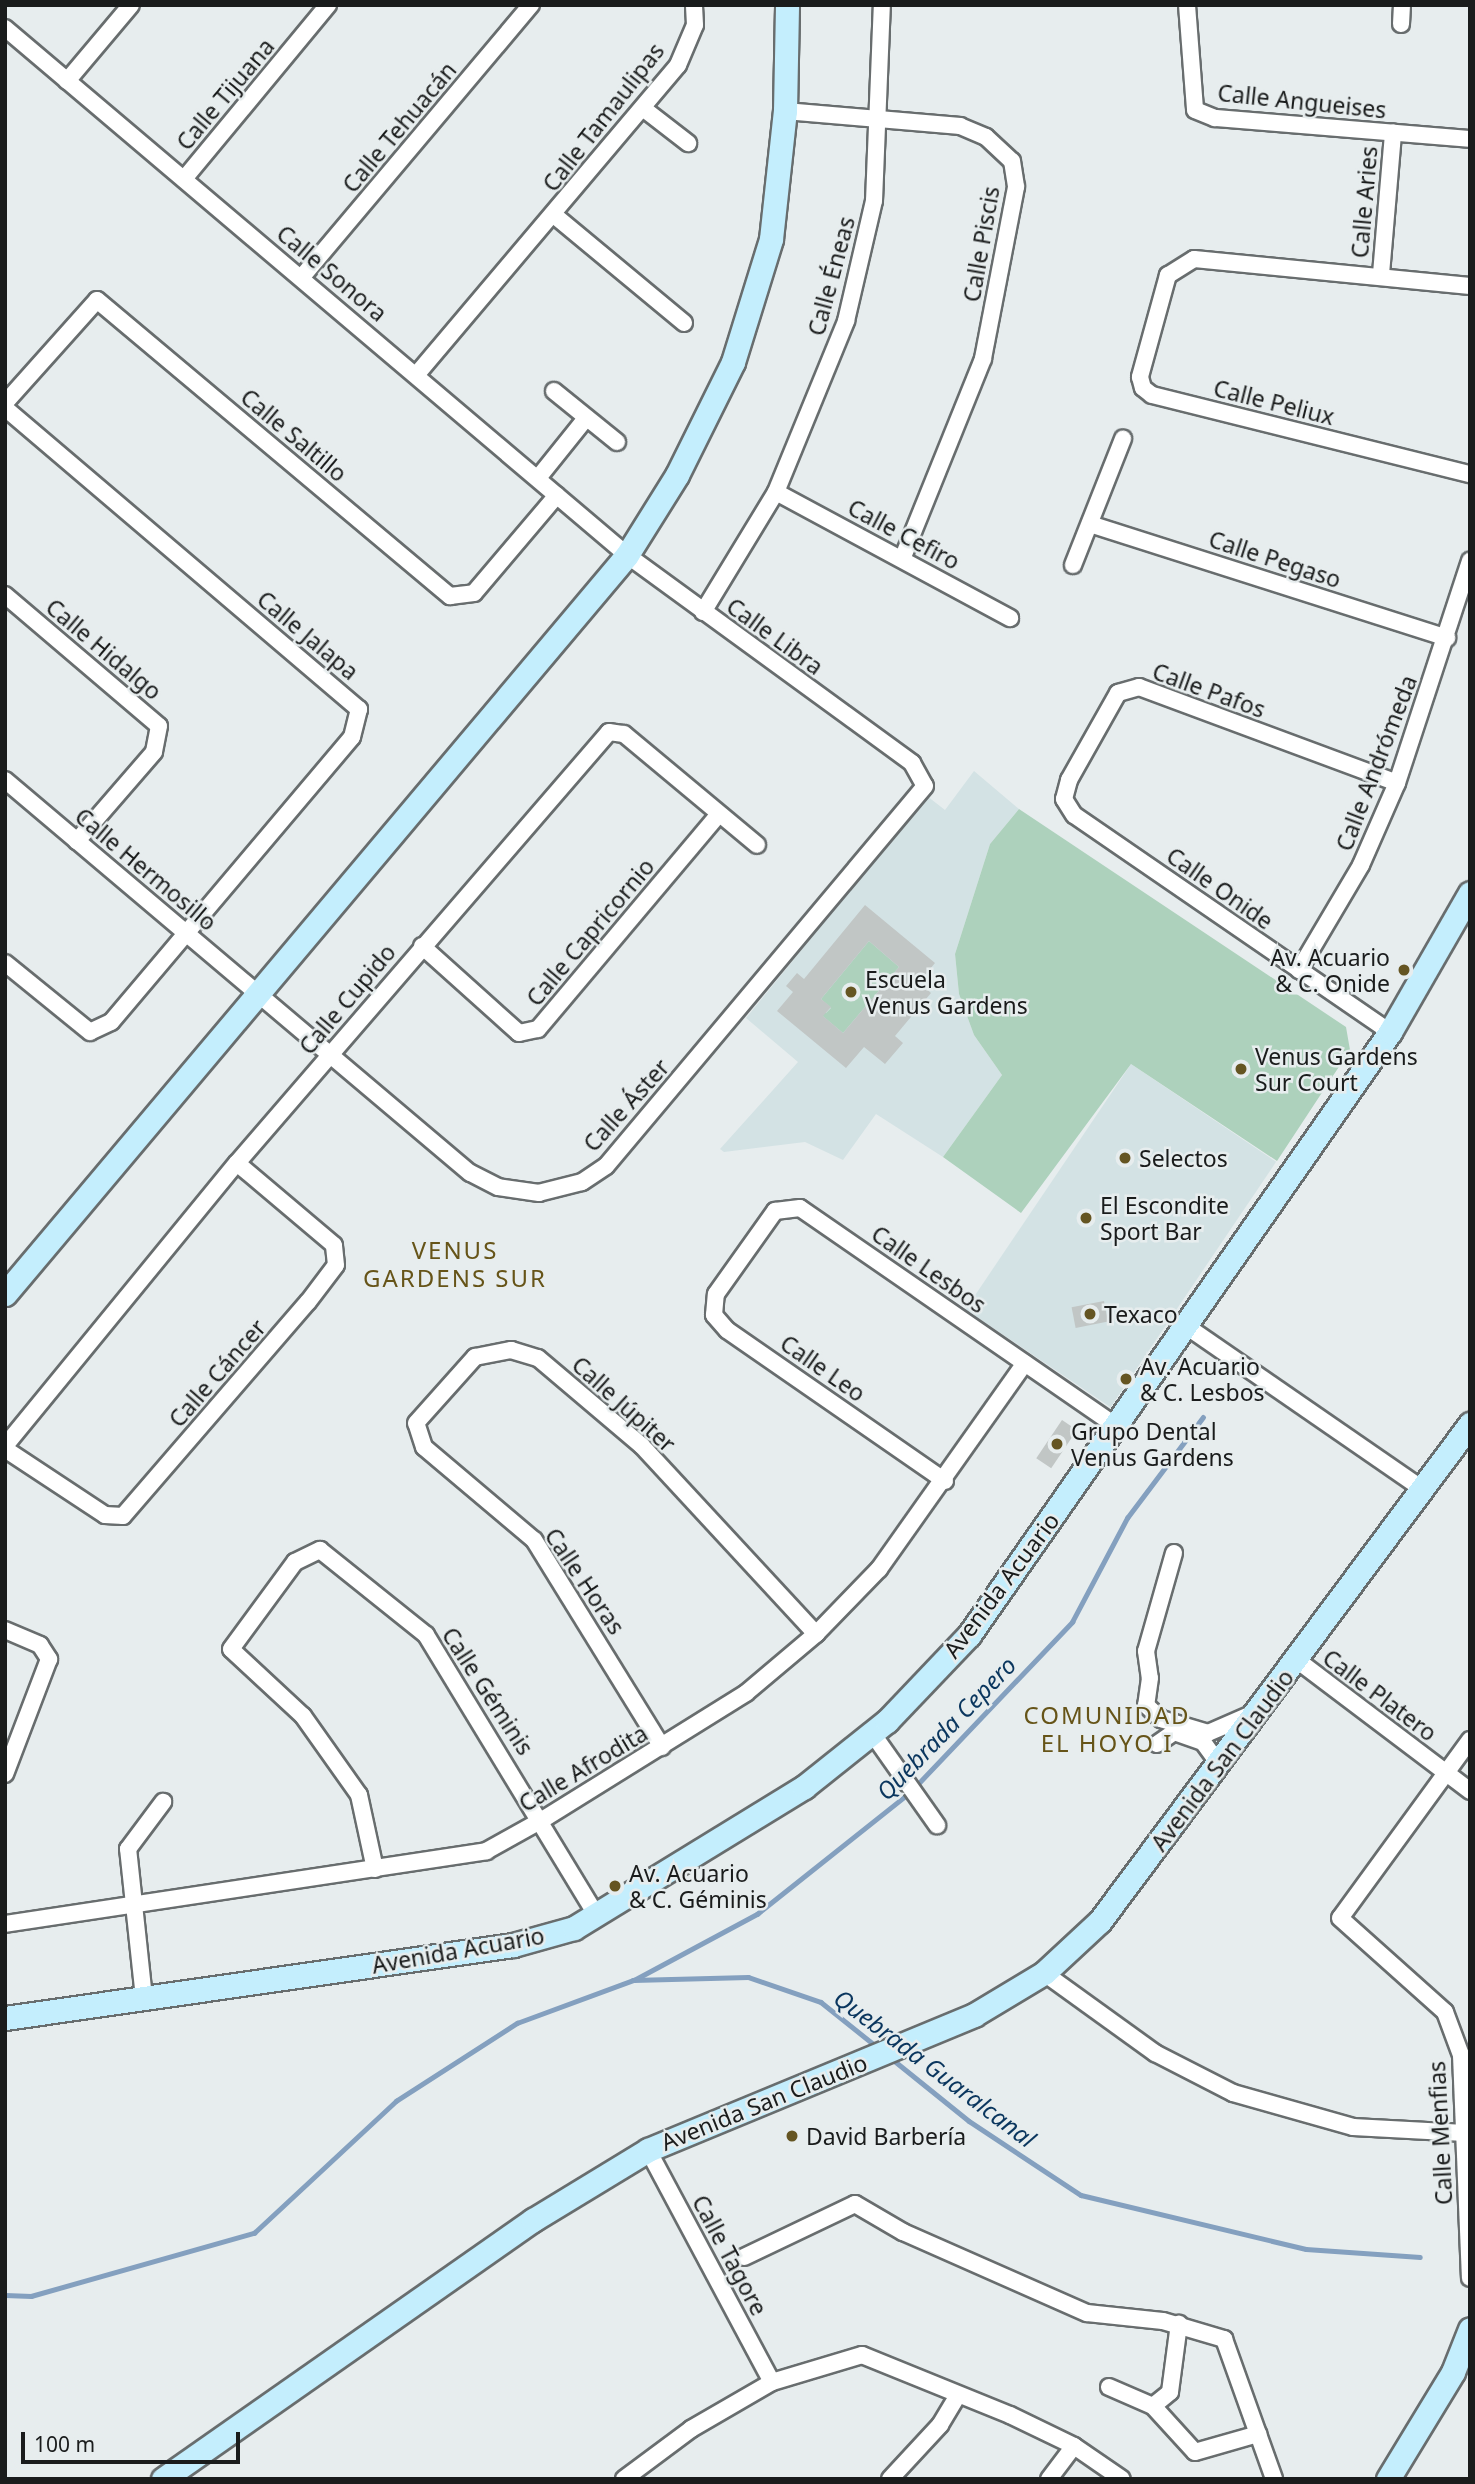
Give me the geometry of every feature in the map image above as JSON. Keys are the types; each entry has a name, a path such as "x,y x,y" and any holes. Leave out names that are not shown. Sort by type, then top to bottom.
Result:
{"street":[{"path":"67,81 131,5"},
{"name":"Calle Tijuana","path":"184,179 328,5"},
{"name":"Calle Tehuacán","path":"301,278 531,5"},
{"name":"Calle Tamaulipas","path":"417,374 644,109 678,65 695,25 694,5"},
{"path":"5,1294 627,555 693,449 733,362 771,239 785,111 787,5"},
{"name":"Calle Éneas","path":"703,612 776,492 846,321 874,201 882,5"},
{"name":"Calle Angueises","path":"1187,5 1195,110 1215,118 1470,139"},
{"path":"1401,24 1402,5"},
{"name":"Calle Sonora","path":"5,29 417,374 627,555"},
{"path":"644,109 688,143"},
{"name":"Calle Piscis","path":"785,111 960,126 986,137 1012,161 1016,187 983,359 903,558"},
{"name":"Calle Aries","path":"1381,274 1393,133"},
{"name":"Calle Tamaulipas","path":"554,215 684,323"},
{"name":"Calle Peliux","path":"1381,274 1194,259 1168,275 1140,377 1152,394 1470,474"},
{"path":"1381,274 1470,286"},
{"name":"Calle Saltillo","path":"5,405 97,300 450,596 474,593 557,495"},
{"path":"554,391 617,442"},
{"name":"Calle Jalapa","path":"5,405 359,709 352,737 111,1022 90,1032 5,963"},
{"path":"538,478 586,418"},
{"path":"1073,565 1123,439"},
{"name":"Calle Cefiro","path":"776,492 1010,618"},
{"name":"Calle Pegaso","path":"1090,524 1447,638"},
{"name":"Calle Libra","path":"627,555 897,752"},
{"name":"Calle Andrómeda","path":"1299,970 1361,865 1396,783 1447,638 1470,561"},
{"name":"Calle Hidalgo","path":"5,595 159,726 154,752 77,841"},
{"name":"Calle Pafos","path":"1064,799 1069,780 1118,693 1139,687 1396,783"},
{"name":"Calle Cupido","path":"5,1447 237,1163 609,732 624,734 757,845"},
{"name":"Calle Áster","path":"258,993 470,1173 498,1187 539,1193 582,1182 606,1166 925,786 912,763 897,752"},
{"name":"Calle Hermosillo","path":"5,779 258,993"},
{"name":"Calle Onide","path":"1064,799 1074,815 1390,1032"},
{"name":"Calle Capricornio","path":"422,946 519,1033 538,1029 719,814"},
{"name":"Avenida Acuario","path":"5,2018 513,1945 597,1916 804,1787 872,1733 969,1635 1117,1427 1390,1032 1470,893"},
{"name":"Calle Cáncer","path":"5,1447 105,1514 124,1516 308,1301 336,1265 334,1245 237,1163"},
{"name":"Calle Lesbos","path":"730,1275 775,1211 800,1208 1117,1427"},
{"name":"Calle Leo","path":"730,1275 716,1294 714,1315 727,1330 945,1480"},
{"path":"1186,1326 1424,1490"},
{"name":"Calle Júpiter","path":"443,1463 424,1447 416,1423 475,1357 511,1350 538,1358 642,1446 816,1634"},
{"name":"Calle Afrodita","path":"5,1924 375,1870 486,1851 542,1820 746,1693 816,1634 879,1569 945,1480 1025,1363"},
{"name":"Avenida San Claudio","path":"163,2479 533,2220 648,2150 974,2015 1044,1973 1100,1921 1424,1490 1470,1424"},
{"name":"Calle Horas","path":"443,1463 534,1540 662,1747"},
{"name":"Calle Géminis","path":"375,1870 359,1795 303,1716 231,1649 295,1562 320,1550 426,1635 542,1820 597,1916"},
{"path":"1174,1553 1146,1651 1150,1678 1146,1705 1161,1719 1208,1732 1257,1712"},
{"path":"5,1630 40,1645 49,1659 5,1774"},
{"name":"Calle Platero","path":"1297,1660 1470,1791"},
{"path":"1157,1744 1174,1732 1203,1742 1219,1764"},
{"path":"872,1733 937,1825"},
{"name":"Calle Menfias","path":"1470,1740 1340,1918 1445,2012 1461,2055 1470,2278"},
{"path":"144,1998 130,1906 128,1849 163,1802"},
{"path":"1044,1973 1155,2053 1233,2093 1353,2127 1465,2133"},
{"name":"Calle Tagore","path":"648,2150 772,2382"},
{"path":"744,2257 855,2204 903,2232 1087,2313 1179,2324 1224,2339 1274,2479"},
{"path":"1153,2406 1170,2392 1179,2324"},
{"path":"1388,2479 1453,2372 1470,2329"},
{"path":"624,2479 691,2429 772,2382 862,2355 1074,2446 1122,2479"},
{"path":"1109,2387 1153,2406 1195,2452 1258,2434"},
{"path":"890,2479 940,2425 958,2395"},
{"path":"1049,2479 1074,2446"}],"shaded area":[{"path":"974,771 1019,809 990,844 955,954 959,994 974,1035 1002,1075 943,1157 876,1114 843,1160 805,1142 724,1152 720,1149 798,1062 746,1018 927,796 945,810"},
{"path":"1131,1064 1276,1162 1111,1407 965,1309"}],"green space":[{"path":"1019,809 1346,1027 1350,1050 1277,1161 1131,1064 1021,1213 943,1157 1002,1075 974,1035 959,994 955,954 990,844"},
{"path":"869,941 899,967 843,1033 813,1008 826,1013 831,1008 821,999"}],"building":[{"name":"Escuela Venus Gardens","path":"865,905 935,963 919,982 931,993 895,1036 903,1043 885,1064 864,1047 846,1068 777,1011 793,992 786,986 797,973 804,979","holes":["869,941 899,967 843,1033 823,1016 831,1007 821,999"]},
{"name":"Texaco","path":"1104,1301 1108,1322 1076,1328 1072,1307"},
{"name":"Grupo Dental Venus Gardens","path":"1062,1420 1077,1430 1051,1468 1036,1458"}],"waterway":[{"name":"Quebrada Cepero","path":"915,1787 1072,1622 1127,1518 1203,1417"},
{"name":"Quebrada Cepero","path":"634,1980 757,1914 909,1793"},
{"name":"Quebrada Guaralcanal","path":"5,2295 31,2296 254,2233 396,2101 517,2023 633,1980 748,1977 821,2002 876,2046"},
{"name":"Quebrada Guaralcanal","path":"891,2058 969,2121 1081,2195 1306,2249 1420,2257"}],"place":[{"name":"Av. Acuario & C. Onide","path":"1404,970"},
{"name":"Escuela Venus Gardens","path":"851,992"},
{"name":"Venus Gardens Sur Court","path":"1241,1069"},
{"name":"Selectos","path":"1125,1158"},
{"name":"El Escondite Sport Bar","path":"1086,1218"},
{"name":"Texaco","path":"1090,1314"},
{"name":"Av. Acuario & C. Lesbos","path":"1126,1379"},
{"name":"Grupo Dental Venus Gardens","path":"1057,1444"},
{"name":"Av. Acuario & C. Géminis","path":"615,1886"},
{"name":"David Barbería","path":"792,2136"}],"district":[{"name":"VENUS GARDENS SUR","path":"455,1264"},
{"name":"COMUNIDAD EL HOYO I","path":"1107,1729"}]}
